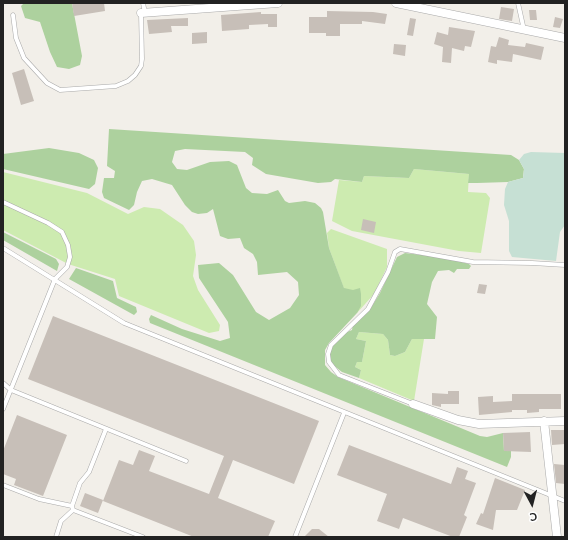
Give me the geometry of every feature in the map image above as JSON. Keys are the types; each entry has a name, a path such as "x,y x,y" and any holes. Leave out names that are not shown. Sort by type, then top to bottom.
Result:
{"street":[{"path":"143,13 278,3"},
{"path":"396,3 565,38"},
{"path":"413,404 458,420 479,424 565,421"},
{"path":"544,421 557,537"}],"lane":[{"path":"13,15 16,38 24,58 47,83 60,90 116,86 128,81 135,75 141,66 143,3"},
{"path":"518,3 524,30"},
{"path":"3,202 48,223 62,232 68,245 70,257 67,267 55,279 3,409"},
{"path":"3,248 124,323 565,501"},
{"path":"413,404 339,375 329,362 328,354 331,345 368,309 388,272 395,252 400,249 473,262 565,265"},
{"path":"3,384 11,390 186,461"},
{"path":"295,537 344,413"},
{"path":"56,537 61,522 72,508 80,483 89,472 106,429"},
{"path":"3,485 39,499 72,508 143,537"}],"green space":[{"path":"24,3 72,3 82,56 80,65 69,69 57,67 50,52 40,22 25,18 21,6"},
{"path":"109,129 511,155 519,160 524,169 523,178 508,182 477,183 468,183 469,174 414,169 409,178 364,176 362,182 335,179 331,182 318,183 266,174 252,165 253,158 245,152 185,149 175,151 172,162 177,169 187,170 210,162 229,161 237,165 246,188 252,193 267,194 278,190 285,201 289,203 305,201 315,203 321,208 329,248 344,288 353,290 360,288 361,294 361,306 357,313 329,343 325,350 325,365 338,377 480,436 487,437 503,433 504,451 511,451 511,457 507,467 150,323 149,319 151,315 182,329 220,341 230,338 228,322 199,278 198,265 219,263 233,275 256,312 269,320 290,308 299,295 298,282 287,272 258,275 257,262 253,254 244,248 240,238 228,239 220,236 213,209 207,213 198,214 192,212 185,205 172,185 152,179 142,181 137,192 134,205 129,210 104,198 102,192 104,178 114,178 115,171 107,166"},
{"path":"49,148 79,153 94,160 98,168 95,184 89,189 3,169 3,154"},
{"path":"531,152 565,153 565,225 560,232 556,261 512,257 509,251 509,221 504,205 505,189 508,182 523,178 524,169 519,160 524,154"},
{"path":"414,169 469,174 468,192 486,193 490,198 481,253 459,251 352,231 332,221 339,180 362,182 364,176 409,178"},
{"path":"3,172 87,193 128,214 144,207 160,209 183,225 194,241 196,255 193,276 198,290 220,325 219,331 209,333 119,296 115,279 68,264 3,230"},
{"path":"331,229 387,249 387,267 374,294 357,313 353,313 329,248 327,233"},
{"path":"3,232 56,259 59,264 57,271 3,240"},
{"path":"405,253 447,258 469,264 471,266 469,269 457,269 454,273 449,270 438,271 432,282 427,304 437,317 435,339 412,339 405,352 395,356 390,355 388,340 383,334 359,332 356,339 366,341 362,362 357,362 355,367 361,370 359,378 342,372 333,365 330,359 330,351 333,345 347,332 352,330 353,324 369,311 380,293 397,257"},
{"path":"76,268 113,281 117,298 136,307 137,312 134,315 69,279"},
{"path":"359,332 383,334 388,340 390,355 395,356 405,352 412,339 424,339 414,401 359,378 361,370 355,367 357,362 362,362 366,341 356,339"}],"building":[{"path":"72,3 104,3 105,11 74,16"},
{"path":"501,7 514,9 512,21 499,19"},
{"path":"529,10 536,10 537,20 530,20"},
{"path":"327,11 373,12 387,14 385,24 362,21 362,24 340,24 340,36 326,36 326,33 309,33 309,17 327,17"},
{"path":"261,12 261,14 277,14 277,27 268,27 268,24 249,25 249,29 222,31 221,15"},
{"path":"555,17 563,19 560,28 553,27"},
{"path":"188,18 188,26 171,26 172,32 149,34 147,20"},
{"path":"410,18 416,19 413,36 407,35"},
{"path":"449,27 475,31 471,47 465,46 464,51 452,48 451,63 442,62 443,47 434,44 437,32 448,35"},
{"path":"207,32 207,43 192,44 192,33"},
{"path":"499,37 509,40 508,45 525,47 526,43 544,47 541,60 513,54 512,62 497,60 497,64 488,62 491,46 496,47"},
{"path":"394,44 406,45 405,56 393,54"},
{"path":"24,69 34,101 21,105 12,73"},
{"path":"363,219 376,222 374,233 361,230"},
{"path":"479,284 487,285 485,294 477,293"},
{"path":"53,316 319,421 294,484 233,460 218,498 275,521 268,537 194,537 103,501 119,460 133,465 139,450 155,456 149,471 209,494 224,456 28,379"},
{"path":"448,391 459,391 459,404 441,404 441,407 432,405 432,393 448,394"},
{"path":"512,394 561,394 561,409 539,409 539,412 527,413 527,410 512,410 512,412 479,415 478,397 493,396 493,402 512,401"},
{"path":"17,415 67,435 43,496 14,485 16,479 3,474 3,451"},
{"path":"551,430 565,430 565,444 552,445"},
{"path":"530,432 531,452 504,451 503,433"},
{"path":"349,445 451,484 457,467 468,471 465,479 476,483 464,515 467,517 459,537 453,537 403,518 399,529 377,521 387,494 337,475"},
{"path":"554,464 565,465 565,484 556,483"},
{"path":"495,478 525,490 517,510 496,510 493,530 476,524 481,513 483,514"},
{"path":"85,493 103,500 98,513 80,506"},
{"path":"312,529 319,529 329,537 304,537"}]}
